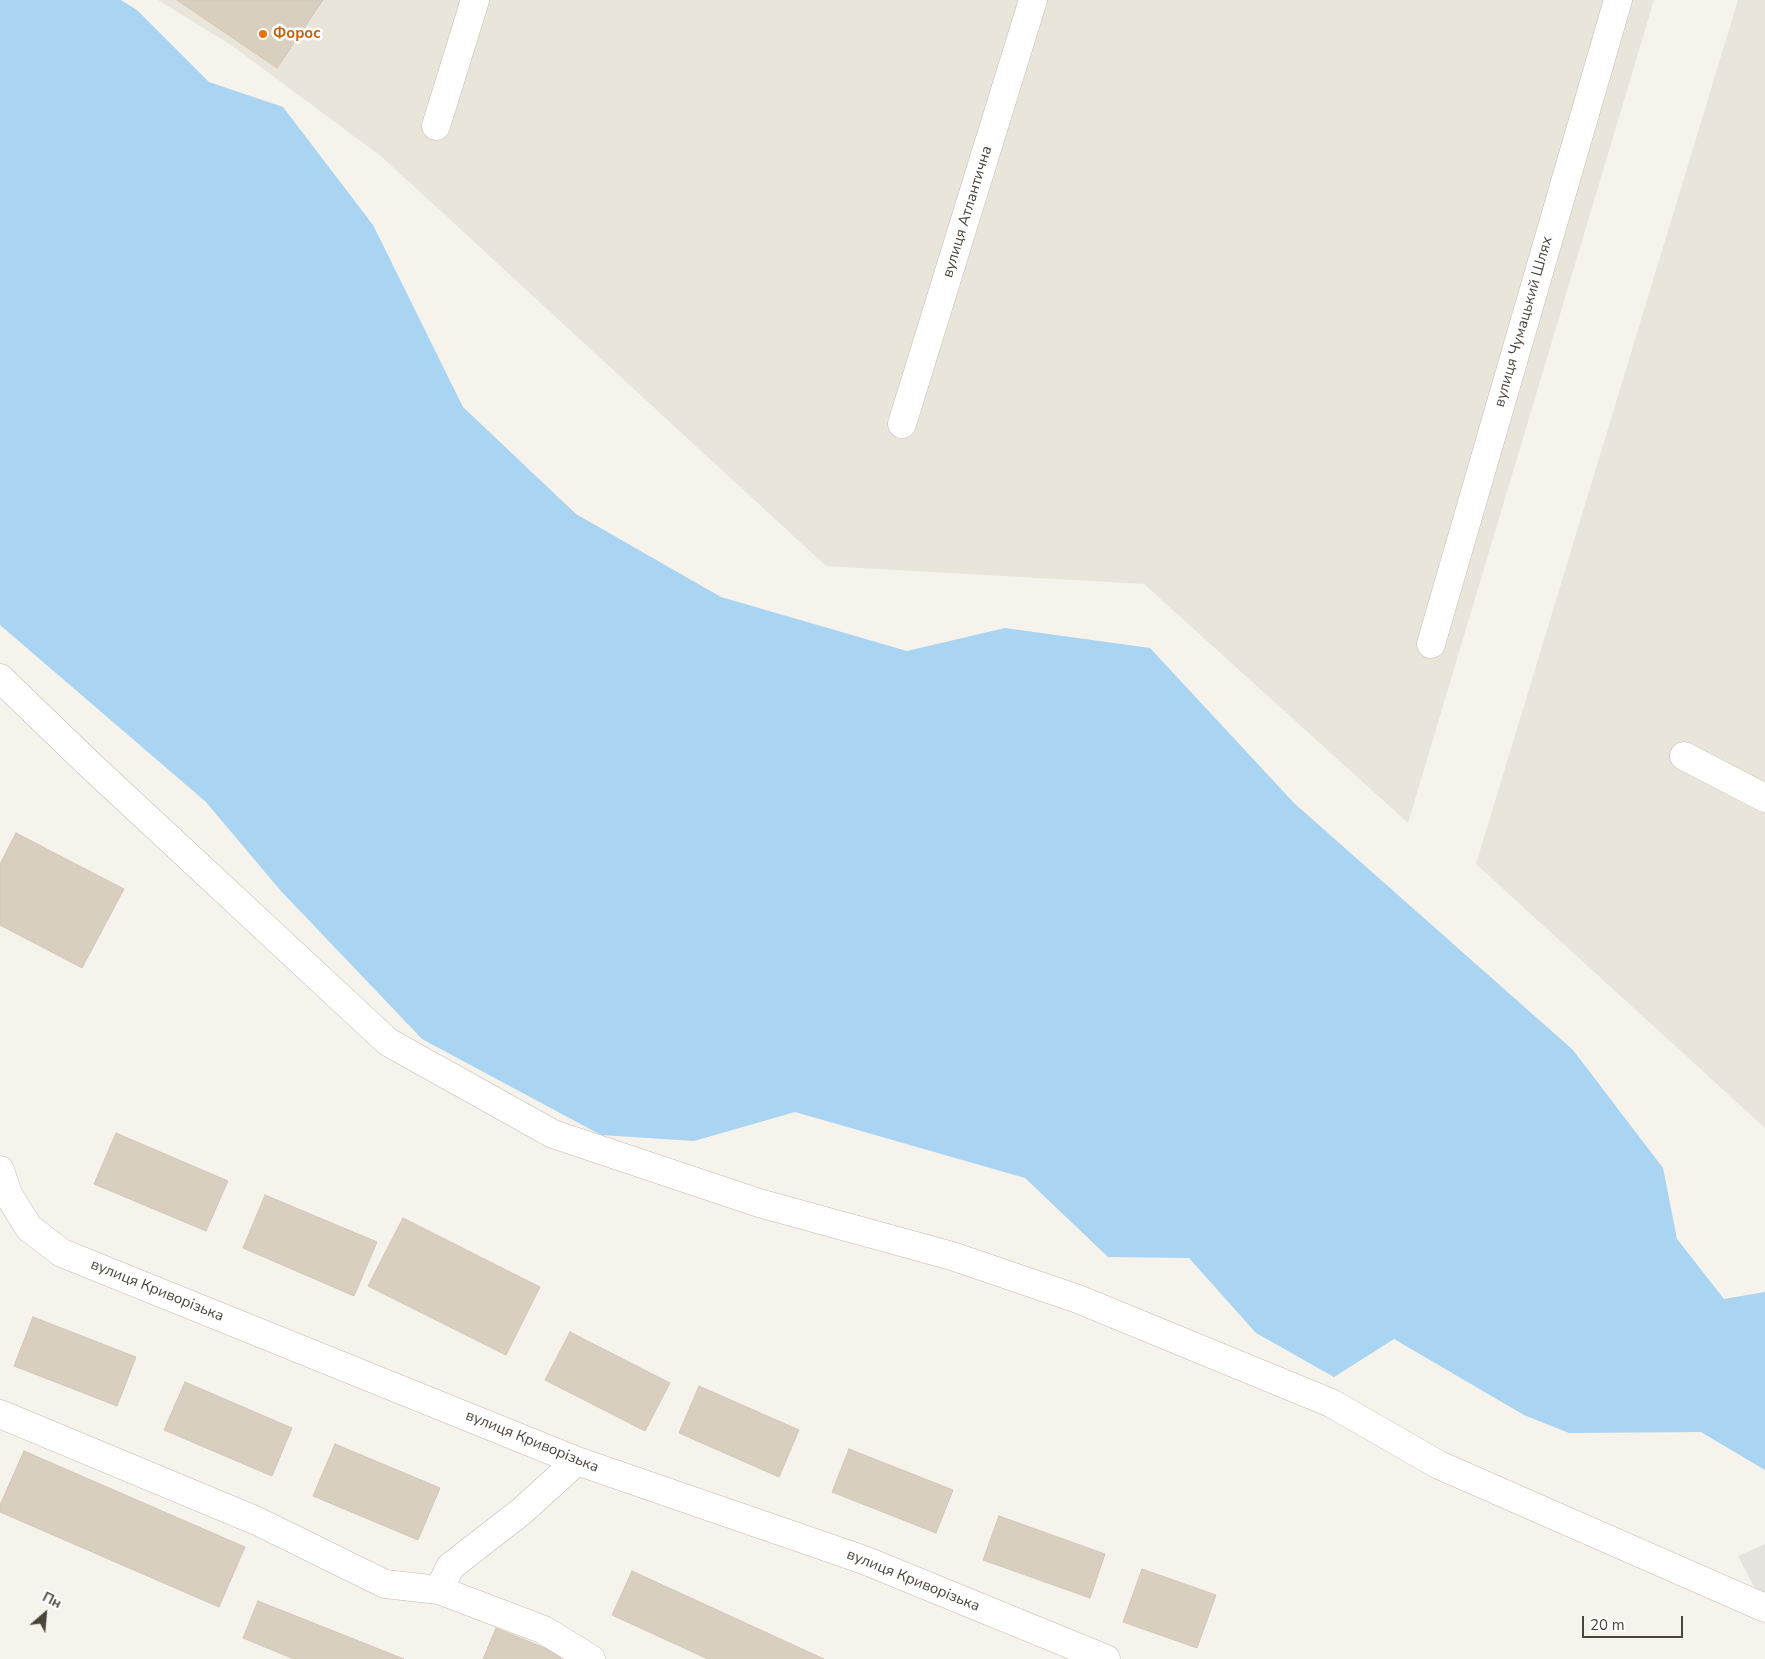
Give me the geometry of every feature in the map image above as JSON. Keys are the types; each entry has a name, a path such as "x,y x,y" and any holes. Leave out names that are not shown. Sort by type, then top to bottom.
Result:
{"street":[{"path":"436,126 474,0"},
{"name":"вулиця Атлантична","path":"902,424 1033,0"},
{"name":"вулиця Чумацький Шлях","path":"1431,644 1618,0"},
{"path":"0,678 88,763 388,1042 553,1134 759,1203 952,1256 1078,1299 1330,1403 1439,1465 1765,1608"},
{"path":"1684,756 1765,798"},
{"name":"вулиця Криворізька","path":"0,1170 8,1194 29,1228 62,1253 576,1461 864,1560 1106,1659"},
{"path":"0,1414 257,1521 385,1584 439,1590 544,1630 592,1659"},
{"path":"439,1590 450,1567 522,1511 576,1461"}],"shaded area":[{"path":"158,0 1654,0 1408,823 1144,584 826,566 382,157 231,45"},
{"path":"1738,0 1765,0 1765,1128 1476,864"},
{"path":"1765,1544 1765,1607 1738,1556"}],"water":[{"path":"0,0 121,0 137,10 209,82 283,107 373,225 463,407 576,514 721,597 907,651 1005,628 1150,648 1294,803 1573,1050 1663,1168 1677,1239 1724,1299 1765,1292 1765,1470 1701,1432 1569,1433 1524,1415 1394,1339 1334,1377 1256,1333 1189,1258 1108,1257 1025,1178 795,1112 694,1141 601,1135 422,1039 280,890 206,802 0,625"}],"building":[{"name":"Форос","path":"177,0 323,0 277,68"},
{"path":"16,833 124,889 82,968 0,925 0,864"},
{"path":"116,1133 228,1181 206,1231 94,1184"},
{"path":"265,1195 377,1242 354,1296 243,1248"},
{"path":"403,1218 540,1287 506,1355 368,1286"},
{"path":"33,1317 136,1357 117,1406 14,1366"},
{"path":"570,1332 670,1383 645,1431 545,1380"},
{"path":"185,1382 292,1428 272,1476 164,1430"},
{"path":"699,1386 799,1430 779,1477 679,1433"},
{"path":"335,1444 440,1488 418,1540 313,1496"},
{"path":"849,1449 953,1490 936,1533 832,1492"},
{"path":"24,1451 245,1547 219,1607 0,1512 0,1505"},
{"path":"999,1516 1105,1554 1090,1598 983,1560"},
{"path":"1142,1569 1216,1595 1197,1648 1123,1622"},
{"path":"632,1571 824,1659 708,1659 612,1615"},
{"path":"258,1601 404,1659 294,1659 243,1638"},
{"path":"496,1628 562,1655 560,1659 483,1659"}],"place":[{"name":"Форос","path":"263,34"}]}
